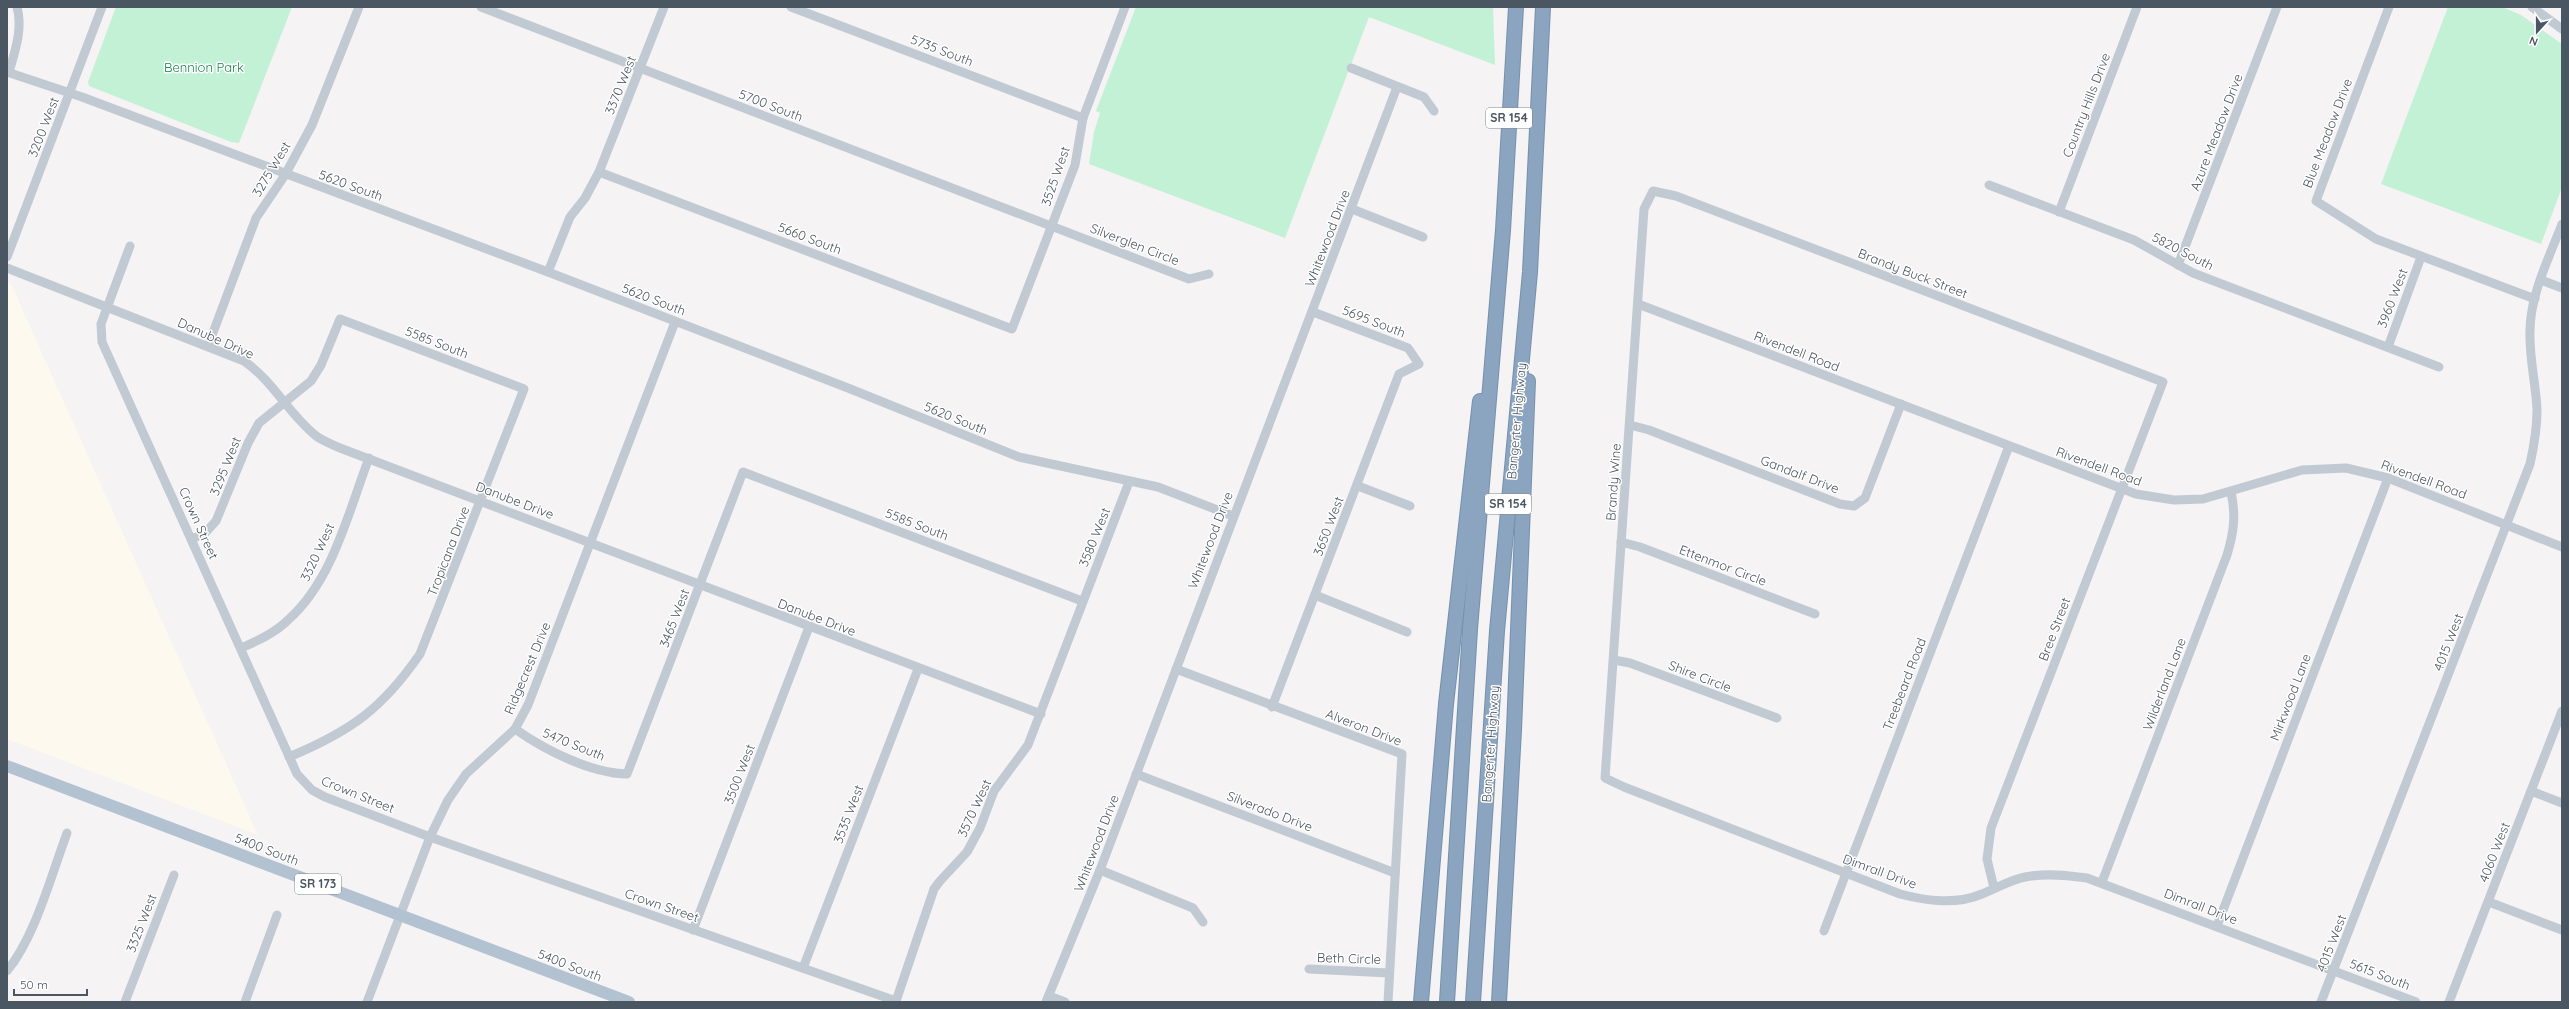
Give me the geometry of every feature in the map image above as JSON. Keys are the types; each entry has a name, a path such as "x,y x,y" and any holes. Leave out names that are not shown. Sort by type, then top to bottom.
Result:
{"highway":[{"name":"Bangerter Highway","path":"1447,1002 1470,629 1503,230 1516,7"},
{"name":"Bangerter Highway","path":"1473,1002 1497,631 1533,231 1543,7"},
{"path":"1422,1002 1457,599 1476,429 1492,327 1503,230"},
{"path":"1499,1002 1524,512 1534,281 1533,231"}],"main road":[{"name":"5400 South","path":"7,766 629,1002"}],"street":[{"path":"8,72 18,41 19,26 17,7"},
{"name":"3200 West","path":"7,257 102,7"},
{"name":"3275 West","path":"208,346 256,218 285,175 312,125 359,7"},
{"name":"5700 South","path":"481,7 1052,226"},
{"name":"3370 West","path":"548,272 570,217 585,198 599,172 664,7"},
{"name":"5735 South","path":"791,7 1083,118"},
{"name":"3525 West","path":"1012,329 1076,161 1083,118 1125,7"},
{"name":"Country Hills Drive","path":"2059,212 2137,7"},
{"name":"Azure Meadow Drive","path":"2178,265 2277,7"},
{"name":"Blue Meadow Drive","path":"2389,7 2316,201 2376,240 2535,299"},
{"path":"2532,7 2562,29"},
{"path":"1351,68 1424,97 1434,111"},
{"name":"5620 South","path":"8,72 70,93 285,175 548,272 848,388 1019,457 1129,482 1158,487 1233,516"},
{"name":"Whitewood Drive","path":"1048,999 1100,870 1233,516 1313,312 1397,87"},
{"name":"5660 South","path":"599,172 1012,329"},
{"name":"5820 South","path":"1989,186 2134,240 2178,265 2439,367"},
{"name":"Brandy Wine","path":"1605,778 1644,209 1653,191"},
{"name":"Brandy Buck Street","path":"1653,191 1676,196 2163,382"},
{"path":"1352,209 1423,237"},
{"name":"4015 West","path":"2321,1002 2508,526 2530,464 2536,437 2537,411 2530,331 2535,299 2562,224"},
{"name":"Silverglen Circle","path":"1052,226 1189,279 1209,274"},
{"name":"Crown Street","path":"130,246 101,324 102,342 289,757 297,774 312,790 325,797 430,837 896,1001"},
{"name":"3960 West","path":"2388,347 2421,257"},
{"name":"Danube Drive","path":"7,268 244,361 270,384 284,403 316,436 591,544 918,669 1041,714"},
{"path":"2541,280 2562,288"},
{"name":"Rivendell Road","path":"1638,304 2121,490 2152,498 2174,500 2203,499 2302,470 2346,468 2388,478 2562,547"},
{"name":"5695 South","path":"1313,312 1408,348 1419,364"},
{"name":"3295 West","path":"192,539 205,533 216,522 248,442 259,423 311,381 321,365 340,319"},
{"name":"5585 South","path":"340,319 524,389"},
{"name":"Ridgecrest Drive","path":"367,1002 430,837 448,800 466,774 515,729 528,705 675,322"},
{"name":"3650 West","path":"1272,707 1358,486 1399,374 1419,364"},
{"name":"Bree Street","path":"1994,888 1986,859 1991,828 2163,382"},
{"name":"Tropicana Drive","path":"289,757 342,733 361,720 401,682 420,654 524,389"},
{"name":"Gandalf Drive","path":"1630,425 1649,430 1840,504 1854,506 1865,498 1901,404"},
{"name":"Treebeard Road","path":"1824,931 2009,446"},
{"name":"3320 West","path":"241,648 265,637 288,621 307,601 323,576 334,552 369,458"},
{"name":"5585 South","path":"743,472 1082,601"},
{"name":"3465 West","path":"628,774 743,472"},
{"name":"Mirkwood Lane","path":"2217,926 2388,478"},
{"name":"3580 West","path":"1082,601 1129,482"},
{"path":"1358,486 1410,506"},
{"name":"Wilderland Lane","path":"2102,882 2227,555 2234,533 2235,512 2231,492"},
{"name":"Ettenmor Circle","path":"1622,542 1640,547 1815,614"},
{"path":"1315,595 1407,632"},
{"name":"3570 West","path":"896,1001 934,889 975,840 994,791 1028,745 1041,714 1082,601"},
{"name":"3500 West","path":"693,930 809,627"},
{"name":"Shire Circle","path":"1614,660 1630,663 1777,718"},
{"name":"3535 West","path":"803,968 918,669"},
{"name":"Alveron Drive","path":"1176,669 1272,707 1402,754 1388,1002"},
{"name":"4060 West","path":"2449,1002 2562,711"},
{"name":"5470 South","path":"515,729 553,752 605,771 628,774"},
{"name":"Silverado Drive","path":"1136,774 1395,873"},
{"name":"Dimrall Drive","path":"1605,778 1624,787 1900,894 1934,900 1966,898 2007,882 2040,875 2064,874 2102,882 2334,971"},
{"path":"2531,791 2562,803"},
{"path":"7,972 15,961 30,932 67,833"},
{"path":"1100,870 1193,908 1203,922"},
{"name":"3325 West","path":"125,1002 174,875"},
{"path":"2489,902 2562,930"},
{"path":"245,1002 277,915"},
{"name":"Beth Circle","path":"1309,969 1389,973"},
{"name":"5615 South","path":"2334,971 2416,1002"},
{"path":"1048,999 1065,1002"}],"shaded area":[{"path":"7,282 11,284 258,835 7,739"}],"green space":[{"name":"Bennion Park","path":"116,7 292,7 239,143 231,142 89,86 88,82"},
{"path":"1136,7 1493,7 1495,65 1369,17 1285,238 1089,164 1094,132 1100,113 1096,111"},
{"path":"2448,7 2502,7 2521,15 2562,44 2562,187 2541,244 2381,184"}]}
